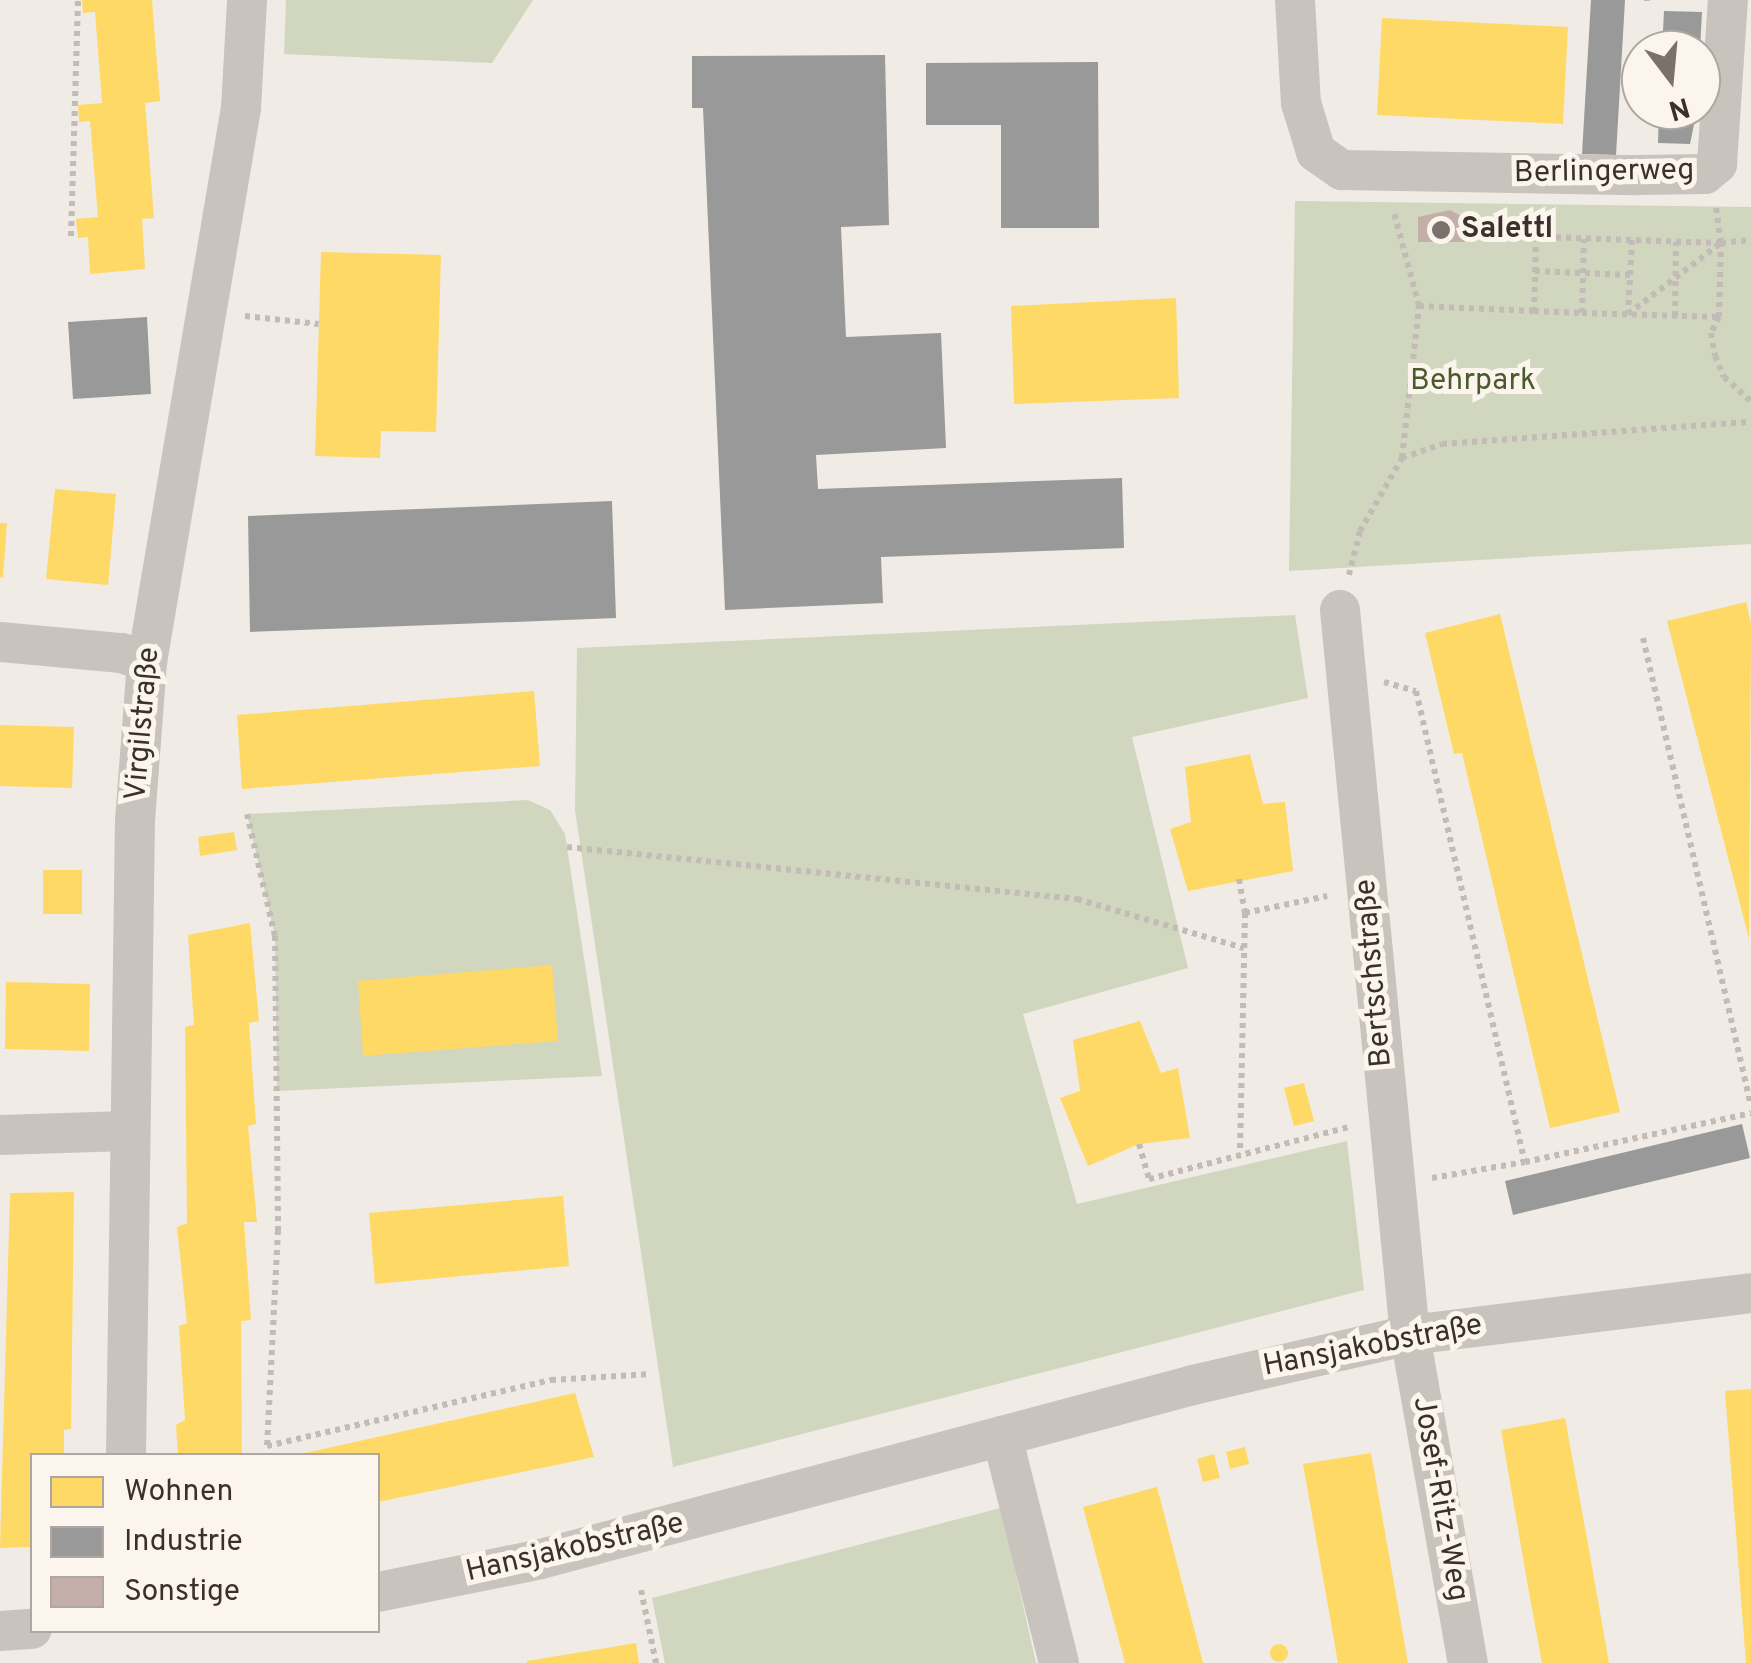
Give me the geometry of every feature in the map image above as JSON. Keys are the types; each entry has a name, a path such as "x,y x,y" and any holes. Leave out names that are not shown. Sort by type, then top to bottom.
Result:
{"street":[{"name":"Virgilstraße","path":"126,1453 127,1131 135,821 147,662 241,108 247,0"},
{"path":"1296,0 1300,103 1316,152 1342,170 1383,174"},
{"name":"Berlingerweg","path":"1383,174 1705,174 1717,164 1723,143 1728,0"},
{"name":"Bertschstraße","path":"1340,610 1410,1336"},
{"path":"0,642 122,653 147,662"},
{"path":"0,1136 127,1131"},
{"name":"Hansjakobstraße","path":"380,1592 576,1551 1002,1436 1410,1336 1751,1293"},
{"name":"Josef-Ritz-Weg","path":"1410,1336 1468,1663"},
{"path":"1002,1436 1059,1663"},
{"path":"0,1631 30,1629"}],"path":[{"path":"71,236 78,0"},
{"path":"1340,610 1360,531 1402,458 1419,306 1383,174"},
{"path":"1716,197 1721,243 1719,317 1710,333 1724,376 1751,402"},
{"path":"1534,311 1536,237 1721,243 1751,240"},
{"path":"1582,313 1584,238"},
{"path":"1628,314 1632,240"},
{"path":"1675,316 1676,241"},
{"path":"1628,314 1721,243"},
{"path":"1535,271 1630,275"},
{"path":"1419,306 1719,317"},
{"path":"206,312 319,324"},
{"path":"1402,458 1442,444 1751,422"},
{"path":"1643,638 1751,1104"},
{"path":"1348,673 1416,690 1525,1162"},
{"path":"247,814 276,936 278,1230 267,1446 551,1380 652,1374"},
{"path":"566,847 1077,900 1244,948"},
{"path":"1238,879 1245,913 1240,1153"},
{"path":"1245,913 1367,888"},
{"path":"1426,1179 1525,1162 1751,1113"},
{"path":"1139,1144 1149,1179 1387,1118"},
{"path":"641,1590 656,1663"}],"green space":[{"path":"286,0 533,0 492,63 284,54"},
{"name":"Behrpark","path":"1295,201 1751,207 1751,544 1289,571"},
{"path":"1295,615 1308,698 1132,737 1188,968 1023,1014 1077,1204 1347,1141 1364,1290 673,1467 575,810 577,648"},
{"path":"528,800 550,810 565,834 602,1076 277,1091 275,936 247,814"},
{"path":"1001,1508 1036,1663 665,1663 652,1598"}],"building: Wohnen":[{"path":"82,0 152,0 160,101 145,103 154,218 142,219 145,269 90,274 88,237 78,238 76,219 98,217 90,121 79,122 78,105 102,103 95,12 83,13"},
{"path":"1382,18 1568,27 1563,124 1377,115"},
{"path":"321,252 441,255 436,432 381,431 380,458 315,456"},
{"path":"1176,298 1179,398 1014,404 1011,306"},
{"path":"55,489 116,494 108,585 46,579"},
{"path":"0,523 7,523 3,578 0,577"},
{"path":"1746,602 1751,623 1749,939 1667,621"},
{"path":"1500,614 1620,1112 1550,1128 1462,753 1454,754 1425,633"},
{"path":"534,691 540,766 242,789 237,715"},
{"path":"0,725 74,727 72,788 0,786"},
{"path":"1250,754 1263,804 1285,802 1293,871 1188,891 1170,829 1191,822 1185,767"},
{"path":"234,832 237,850 200,856 198,837"},
{"path":"43,870 82,870 82,914 43,914"},
{"path":"250,923 259,1021 249,1023 256,1124 248,1126 257,1222 244,1222 251,1320 241,1321 242,1453 178,1453 176,1425 185,1420 179,1326 187,1323 177,1227 187,1223 185,1027 194,1025 188,935"},
{"path":"552,965 558,1041 363,1056 358,981"},
{"path":"6,982 90,984 89,1051 5,1049"},
{"path":"1140,1021 1161,1073 1178,1068 1190,1138 1139,1144 1088,1166 1060,1098 1080,1091 1073,1040"},
{"path":"1304,1083 1314,1121 1294,1126 1284,1088"},
{"path":"74,1192 71,1429 64,1430 64,1453 30,1453 30,1547 0,1548 10,1193"},
{"path":"563,1196 569,1266 375,1284 369,1213"},
{"path":"1751,1389 1751,1663 1746,1663 1725,1391"},
{"path":"575,1393 594,1457 380,1502 380,1453 305,1453"},
{"path":"1565,1418 1609,1663 1542,1663 1528,1587 1501,1430"},
{"path":"1245,1447 1249,1464 1230,1469 1226,1452"},
{"path":"1371,1453 1408,1663 1338,1663 1303,1464"},
{"path":"1214,1454 1220,1478 1203,1482 1197,1459"},
{"path":"1157,1487 1203,1663 1125,1663 1083,1507"},
{"path":"636,1643 639,1663 527,1663 527,1661"},
{"path":"1279,1644 1288,1653 1279,1662 1270,1653"}],"building: Industrie":[{"path":"1591,0 1625,0 1616,155 1582,154"},
{"path":"1664,11 1702,12 1701,30 1663,30"},
{"path":"885,55 889,225 841,227 846,337 941,333 946,448 816,455 818,489 1122,478 1124,548 881,557 883,603 725,610 703,108 692,108 692,56"},
{"path":"1098,62 1099,228 1001,228 1001,125 926,125 926,63"},
{"path":"1658,130 1693,130 1690,144 1658,143"},
{"path":"147,317 151,394 73,399 68,322"},
{"path":"612,501 616,618 250,632 248,516"},
{"path":"1742,1124 1750,1158 1513,1215 1505,1181"}],"building: Sonstige":[{"name":"Salettl","path":"1450,210 1465,218 1465,242 1418,242 1418,217"}],"place":[{"name":"Salettl","path":"1441,230"}]}
